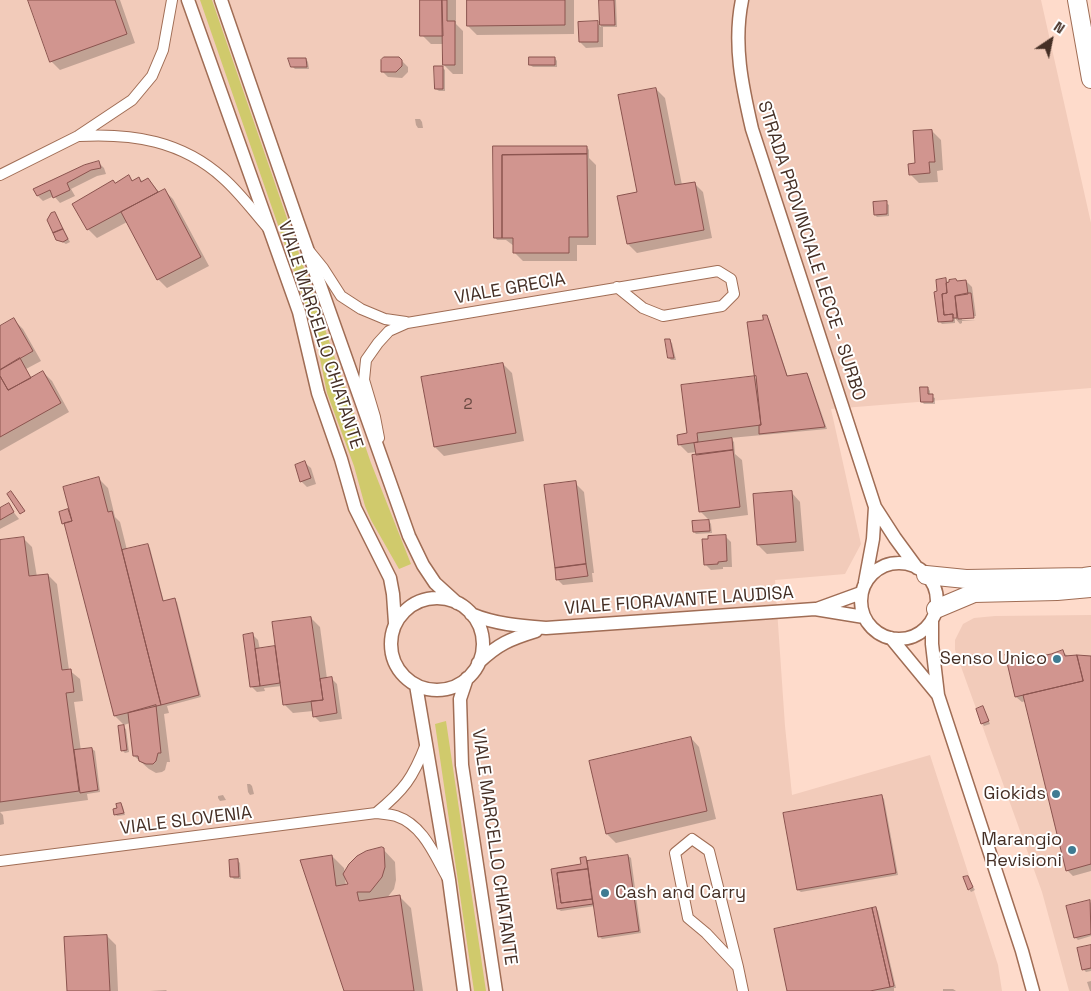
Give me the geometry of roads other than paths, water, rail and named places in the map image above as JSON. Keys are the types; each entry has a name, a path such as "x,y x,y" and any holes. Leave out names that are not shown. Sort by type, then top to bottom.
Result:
{"highway":[{"path":"1077,0 1091,79"},
{"path":"922,572 966,579 1091,576"},
{"path":"934,614 974,593 1057,591 1091,588"}],"street":[{"path":"0,175 78,136 132,100 152,76 163,50 172,0"},
{"name":"VIALE MARCELLO CHIATANTE","path":"188,0 299,312 318,393 341,459 355,508 390,578 395,623 391,637 391,651 396,665 404,676 416,685 429,689 456,686 467,678 478,664 482,651 482,638 478,625 471,614 435,583 423,565 409,536 222,0"},
{"name":"STRADA PROVINCIALE LECCE - SURBO","path":"742,0 739,15 738,53 752,129 875,508 894,538 922,572"},
{"path":"78,136 106,134 174,146 200,161 223,178 270,231"},
{"name":"VIALE GRECIA","path":"308,250 323,268 341,296 362,309 385,319 407,322"},
{"name":"VIALE GRECIA","path":"382,461 375,417 364,380 366,360 389,331 407,322 617,287 718,271 731,279 734,294 722,306 663,316 643,308 617,287"},
{"name":"STRADA PROVINCIALE LECCE - SURBO","path":"863,588 873,539 875,508"},
{"path":"934,614 924,629 914,635 903,639 891,638 880,634 864,617 861,605 863,588 873,573 883,566 894,563 906,564 922,572 933,585 936,597 932,644 938,695 1022,951 1033,991"},
{"name":"VIALE FIORAVANTE LAUDISA","path":"815,609 863,588"},
{"name":"VIALE MARCELLO CHIATANTE","path":"395,623 415,603 443,598 457,603"},
{"name":"VIALE FIORAVANTE LAUDISA","path":"471,614 487,621 512,626 546,628 815,609 864,617"},
{"name":"VIALE FIORAVANTE LAUDISA","path":"478,664 493,649 514,638 546,628"},
{"path":"891,638 938,695"},
{"name":"VIALE MARCELLO CHIATANTE","path":"467,678 460,698 462,766 496,991"},
{"path":"416,685 464,991"},
{"path":"376,812 398,795 407,783 418,766 426,743"},
{"name":"VIALE SLOVENIA","path":"0,862 376,812 397,816 414,826 426,839 448,880"},
{"path":"738,967 706,933 688,918 675,853 692,839 710,851 738,967 743,991"}],"place":[{"name":"Senso Unico","path":"1057,659"},
{"name":"Giokids","path":"1056,794"},
{"name":"Marangio Revisioni","path":"1072,850"},
{"name":"Cash and Carry","path":"605,893"}]}
